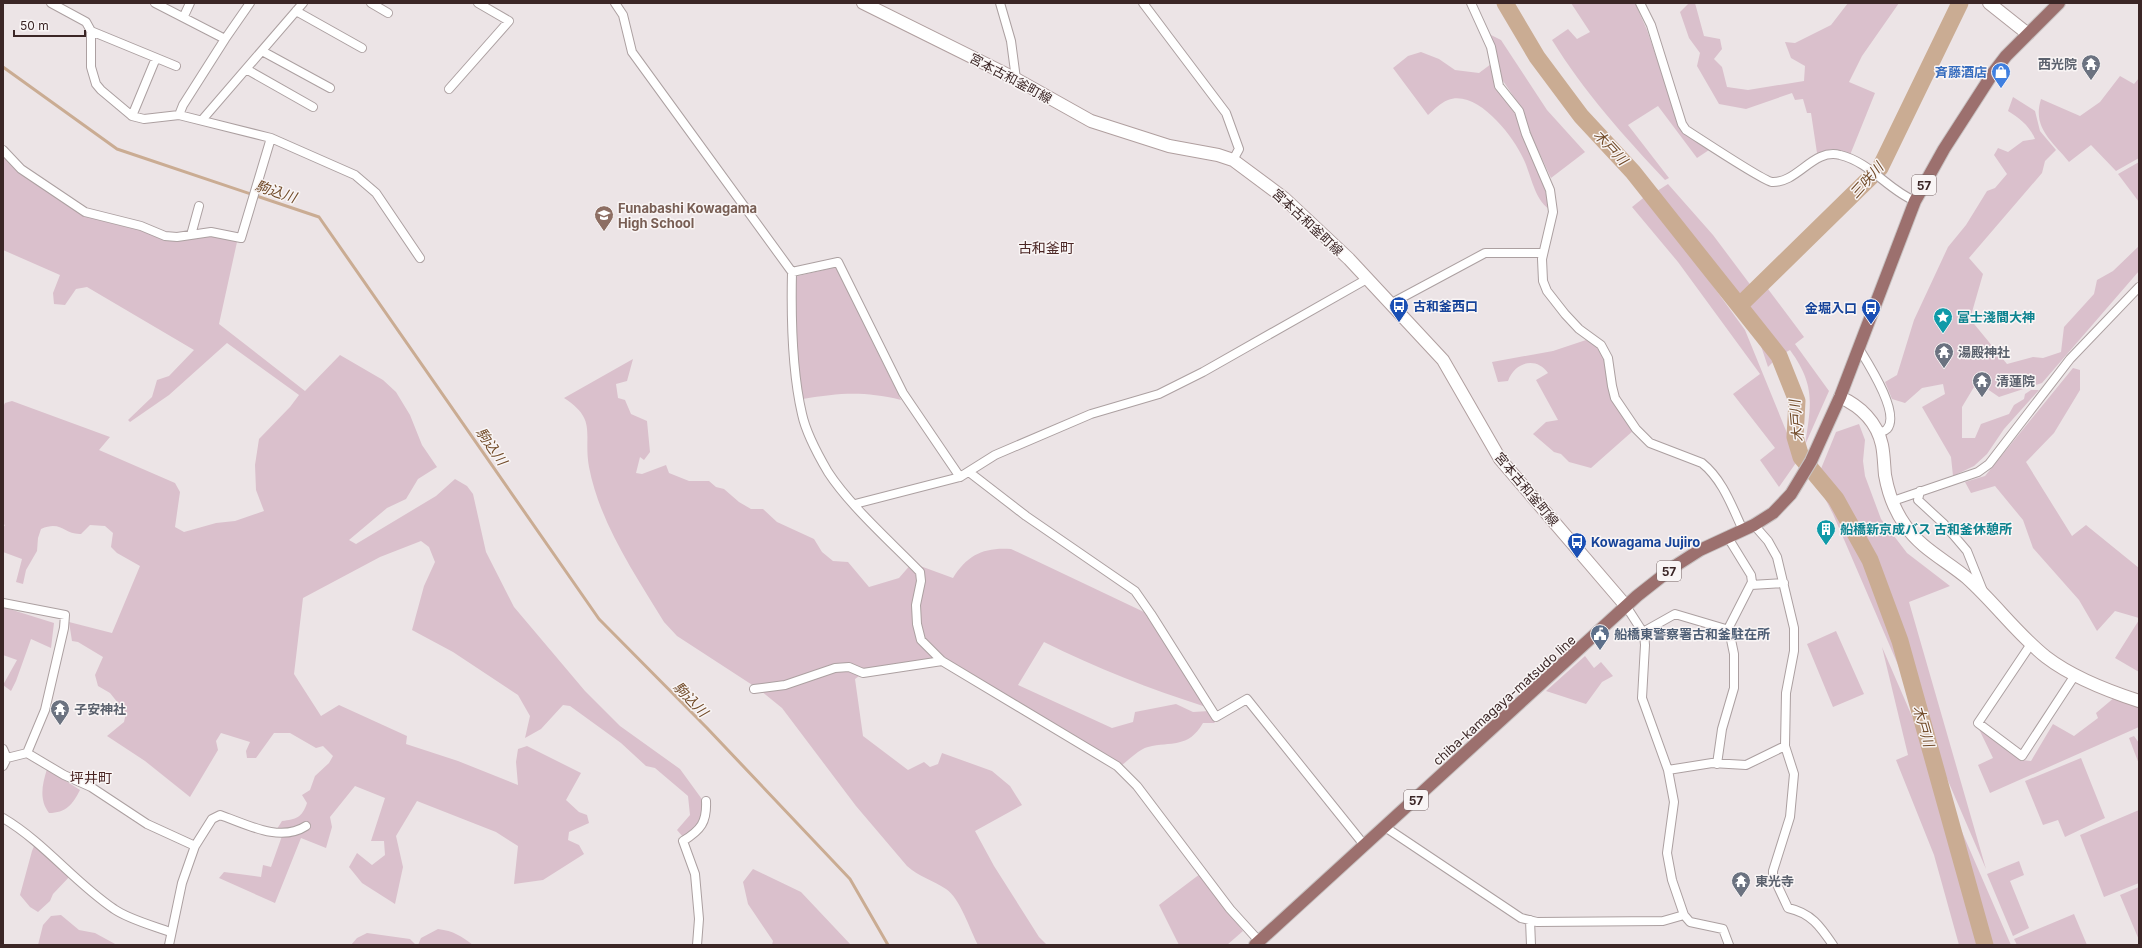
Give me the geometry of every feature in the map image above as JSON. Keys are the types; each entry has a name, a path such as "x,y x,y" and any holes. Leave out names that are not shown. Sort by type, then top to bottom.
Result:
{"main road":[{"name":"57","path":"1840,397 1915,201 1944,149 1993,73 2028,34 2059,3"},
{"name":"chiba-kamagaya-matsudo line","path":"1257,943 1365,846 1626,606 1675,566 1727,536 1754,525 1785,502 1802,477 1840,397"}],"street":[{"path":"51,3 86,22 91,31 90,67 96,84 132,116 144,119 179,115 271,138 355,175 376,193 420,258"},
{"path":"155,3 184,16 225,39"},
{"path":"184,16 190,3"},
{"path":"179,115 183,105 250,3"},
{"path":"202,120 303,3"},
{"path":"371,3 388,13"},
{"path":"449,89 509,21 478,3"},
{"path":"615,3 623,15 632,52 792,272 791,316 802,414 807,431 828,471 855,504 920,572 921,581 916,605 917,624 921,640 942,661 1117,766 1136,786 1257,943"},
{"name":"宮本古和釜町線","path":"863,3 1016,79 1091,121 1169,146 1218,155 1232,160 1284,198 1368,279 1450,370 1500,459 1626,606"},
{"path":"1000,3 1011,41 1016,79"},
{"path":"1143,3 1226,113 1239,149 1232,160"},
{"path":"1471,3 1491,47 1499,86 1519,111 1526,134 1550,190 1553,212 1543,253 1544,281 1547,291 1579,329 1601,346 1608,358 1615,398 1623,411 1650,443 1702,463 1709,468 1724,489 1743,530"},
{"path":"1640,3 1651,25 1682,124 1686,130 1767,181 1785,180 1826,155 1839,155 1851,159 1875,173 1915,201"},
{"path":"1989,3 2028,34"},
{"path":"296,11 362,48"},
{"path":"91,31 176,66"},
{"path":"262,51 330,88"},
{"path":"132,116 156,58"},
{"path":"246,69 314,107"},
{"path":"3,150 21,169 85,212 141,226 165,236 191,235 211,232 241,238 271,138"},
{"path":"191,235 199,206"},
{"path":"1390,304 1484,253 1543,253"},
{"path":"792,272 838,262 903,393 960,477"},
{"path":"855,504 960,477 995,455 1091,414 1159,394 1203,372 1368,279"},
{"path":"1893,501 1920,490 1978,472 1989,464 2070,359 2139,287"},
{"path":"1858,347 1880,385 1888,403 1890,422 1887,429 1879,433"},
{"path":"1840,397 1849,401 1863,412 1879,433 1884,458 1887,486 1905,526 1918,541 1966,578 2031,644 2047,658 2075,675 2139,701"},
{"path":"969,472 1026,516 1117,577 1135,591 1216,717 1247,699 1365,846"},
{"path":"1920,490 1918,500 1944,524 1967,551 1985,596"},
{"path":"1754,525 1768,541 1777,557 1784,583 1794,635 1794,651 1786,693 1785,746 1794,774 1790,817 1773,864 1773,876 1788,908 1802,912 1813,918 1833,945"},
{"path":"1717,764 1722,729 1734,688 1734,654 1728,629 1751,585 1751,575 1727,536"},
{"path":"1751,585 1784,583"},
{"path":"3,603 65,615 64,628 45,710 27,753"},
{"path":"1626,606 1643,632 1645,645 1642,698 1668,770 1674,802 1667,853 1672,880 1684,915 1690,922 1723,929 1729,945"},
{"path":"1643,632 1675,614 1728,629"},
{"path":"2031,644 1978,722 2022,756 2075,675"},
{"path":"754,689 785,685 835,668 849,667 863,672 942,661"},
{"path":"1668,770 1717,764 1746,765 1785,746"},
{"path":"3,749 7,758"},
{"path":"3,766 7,758 27,753 64,775 92,787 147,824 195,846"},
{"path":"697,945 699,919 695,874 683,841 696,833 706,816 706,801"},
{"path":"169,945 170,932 182,883 195,846 212,819 220,815 271,832 291,833 306,826"},
{"path":"3,818 48,851 78,881 115,910 170,932"},
{"path":"1385,827 1521,918 1537,922 1663,921 1684,915"},
{"path":"1530,920 1531,945"}],"shaded area":[{"path":"1571,3 1635,3 1647,30 1681,130 1709,150 1697,158 1658,106 1628,125 1669,178 1665,180 1634,147 1591,96 1552,40 1568,29 1577,39 1590,32"},
{"path":"1689,3 1695,3 1704,36 1720,39 1722,49 1714,59 1722,67 1727,87 1748,90 1804,81 1805,66 1791,58 1785,42 1795,43 1831,25 1848,3 1899,3 1862,56 1849,82 1875,93 1850,155 1832,149 1817,153 1811,113 1807,113 1803,99 1795,100 1792,93 1746,109 1719,104 1697,66 1700,53 1689,38 1680,12"},
{"path":"1491,35 1501,40 1547,110 1585,152 1551,178 1530,133 1522,109 1499,75"},
{"path":"1421,52 1439,59 1455,70 1479,73 1491,64 1494,79 1516,113 1532,147 1544,184 1549,209 1544,205 1536,193 1526,164 1511,138 1503,127 1482,108 1471,101 1459,98 1445,101 1428,115 1393,68 1408,56"},
{"path":"2120,76 2134,84 2139,78 2139,158 2116,171 2091,145 2069,162 2045,134 2041,126 2039,109 2041,99 2080,116 2100,102"},
{"path":"2013,97 2035,111 2040,131 2056,150 2045,161 2042,173 1969,258 1983,274 1970,319 2007,364 2033,357 2043,358 2061,352 2064,327 2094,294 2097,280 2113,271 2139,246 2139,271 2042,383 1999,397 1977,382 1962,407 1962,438 1975,438 1981,424 2009,414 2014,405 2024,399 2025,394 2031,390 2039,390 2004,429 1987,454 1974,466 1953,476 1951,457 1922,407 1945,394 1943,384 1922,388 1905,403 1892,399 1885,382 1897,375 1914,320 1948,247 1966,225 1987,191 1995,188 2007,174 1994,155 1998,148 2008,152 2023,141 2035,139 2027,126 2008,111"},
{"path":"3,153 83,214 141,228 155,235 219,235 237,242 219,324 305,391 340,355 383,380 396,392 410,415 422,445 437,467 418,479 406,499 387,508 349,540 356,544 436,496 455,479 467,486 473,494 486,552 514,607 585,691 620,726 680,769 704,802 704,815 693,832 683,837 677,830 690,815 688,796 655,768 646,766 621,743 570,706 563,705 541,729 525,738 530,716 518,695 453,652 412,630 424,586 435,562 429,547 421,541 380,557 303,598 294,674 321,716 339,705 407,736 406,744 458,761 518,785 516,762 518,749 527,746 581,773 566,800 579,812 587,815 589,823 569,832 568,840 579,845 584,854 543,880 514,884 518,846 496,832 417,801 396,836 403,867 395,904 362,883 349,867 357,853 372,865 385,855 384,841 371,841 385,798 355,786 330,817 332,827 326,848 301,838 275,903 219,878 224,872 261,877 263,865 271,867 282,836 275,832 282,821 301,815 307,803 302,795 310,790 315,776 329,763 333,756 323,746 316,748 290,733 274,733 256,758 247,758 246,751 250,742 221,733 216,741 218,750 190,797 145,761 107,736 124,722 126,713 110,693 98,686 95,675 103,657 78,642 72,641 69,622 112,633 140,566 117,553 111,547 113,533 105,526 90,525 81,534 75,534 54,526 41,529 38,538 37,551 26,570 23,584 16,582 22,559 3,552 3,528 5,525 3,524 3,407 5,403 12,401 110,437 99,450 175,483 180,492 175,527 184,532 216,523 235,521 264,511 256,490 255,465 259,439 290,407 299,395 227,343 169,395 130,422 128,420 152,397 157,380 169,376 194,350 87,287 76,289 65,305 54,304 53,293 60,275 3,250"},
{"path":"2139,162 2139,202 2118,174"},
{"path":"1668,184 1713,235 1752,287 1736,302 1654,193"},
{"path":"1647,195 1745,330 1798,460 1779,487 1760,460 1775,448 1733,394 1760,374 1678,262 1632,207"},
{"path":"836,267 901,400 863,394 840,394 803,399 796,345 794,277"},
{"path":"1765,285 1804,337 1795,344 1829,391 1805,445 1809,418 1810,396 1804,374 1790,350 1779,356 1768,367 1754,325 1739,309"},
{"path":"1586,340 1595,345 1604,354 1610,386 1617,402 1634,430 1591,468 1569,462 1561,454 1554,452 1533,434 1546,422 1558,420 1536,380 1548,373 1538,364 1526,364 1516,369 1508,381 1498,382 1492,362 1553,351"},
{"path":"633,359 627,381 616,384 618,398 625,400 631,414 647,421 650,452 644,460 640,457 636,473 642,474 666,465 669,473 689,481 709,481 716,487 724,489 739,502 751,509 763,509 777,522 814,539 822,552 833,561 848,562 869,587 899,578 912,563 953,578 964,563 977,554 993,549 1011,549 1144,612 1206,707 1124,678 1083,661 1044,642 1018,685 1112,728 1133,722 1135,712 1176,704 1193,712 1209,711 1220,717 1214,723 1203,723 1191,737 1185,740 1145,748 1122,765 944,659 862,674 855,679 863,736 908,770 924,762 930,767 938,764 942,753 992,771 1010,786 1022,805 975,831 994,866 1039,937 1047,945 978,945 956,899 946,889 916,873 907,866 856,806 782,708 760,690 677,636 664,622 630,567 601,509 589,467 587,428 585,421 575,406 564,398"},
{"path":"2073,368 2080,370 2080,390 2054,433 2026,462 2072,536 2086,525 2139,568 2139,618 2115,611 2097,631 2079,600 2033,548 2023,520 1995,486 1971,493 1965,482 1985,476"},
{"path":"1859,424 1865,440 1863,461 1865,476 1881,519 1907,553 1950,586 1909,602 1986,869 1833,514 1816,481 1836,432"},
{"path":"3,607 54,623 51,648 31,639 11,691 3,685 17,660 3,655"},
{"path":"2139,620 2139,672 2115,658"},
{"path":"1836,631 1864,694 1833,707 1807,644"},
{"path":"1882,647 2011,945 1959,945 1934,855 1896,760 1908,755"},
{"path":"1585,656 1594,668 1601,662 1613,676 1602,682 1586,704 1546,691"},
{"path":"2115,697 2139,706 2139,727 1990,793 1978,765 1993,758 1977,725 2022,760 2031,761 2053,724 2074,736 2098,718 2096,713"},
{"path":"2134,736 2139,743 2139,764 2129,738"},
{"path":"2081,758 2105,818 2065,837 2058,820 2043,825 2025,781"},
{"path":"47,769 80,790 75,800 68,807 55,813 49,813 43,798 42,792"},
{"path":"2139,810 2139,883 2104,897 2080,835"},
{"path":"35,844 71,875 53,894 50,901 38,912 30,907 20,895"},
{"path":"2019,861 2024,875 2010,881 2029,928 2013,936 1987,874"},
{"path":"753,869 801,892 851,945 772,945 773,941 748,904 743,882"},
{"path":"1200,874 1243,931 1227,945 1179,945 1159,905"},
{"path":"2139,887 2139,940 2120,895"},
{"path":"2074,914 2087,945 2017,945 2014,939"},
{"path":"61,915 79,930 95,933 117,945 38,945 43,925 51,916"},
{"path":"438,929 457,934 473,945 418,945 421,938"},
{"path":"367,933 410,939 416,945 351,945 357,938"}],"waterway":[{"name":"木戸川","path":"1505,3 1537,57 1581,116 1633,172 1779,356 1797,401 1795,437 1801,457 1836,499 1870,560 1900,641 1985,945"},
{"name":"三咲川","path":"1740,305 1880,168 1960,3"},
{"name":"駒込川","path":"3,67 117,149 319,217 599,619 707,728 850,879 888,945"}],"place":[{"name":"西光院","path":"2091,81"},
{"name":"斉藤酒店","path":"2001,89"},
{"name":"Funabashi Kowagama High School","path":"604,232"},
{"name":"古和釜西口","path":"1399,323"},
{"name":"金堀入口","path":"1871,325"},
{"name":"富士淺間大神","path":"1943,334"},
{"name":"湯殿神社","path":"1944,369"},
{"name":"清蓮院","path":"1982,398"},
{"name":"船橋新京成バス 古和釜休憩所","path":"1826,546"},
{"name":"Kowagama Jujiro","path":"1577,559"},
{"name":"船橋東警察署古和釜駐在所","path":"1600,651"},
{"name":"子安神社","path":"60,726"},
{"name":"東光寺","path":"1741,898"}],"district":[{"name":"古和釜町","path":"1046,247"},
{"name":"坪井町","path":"91,777"}]}
